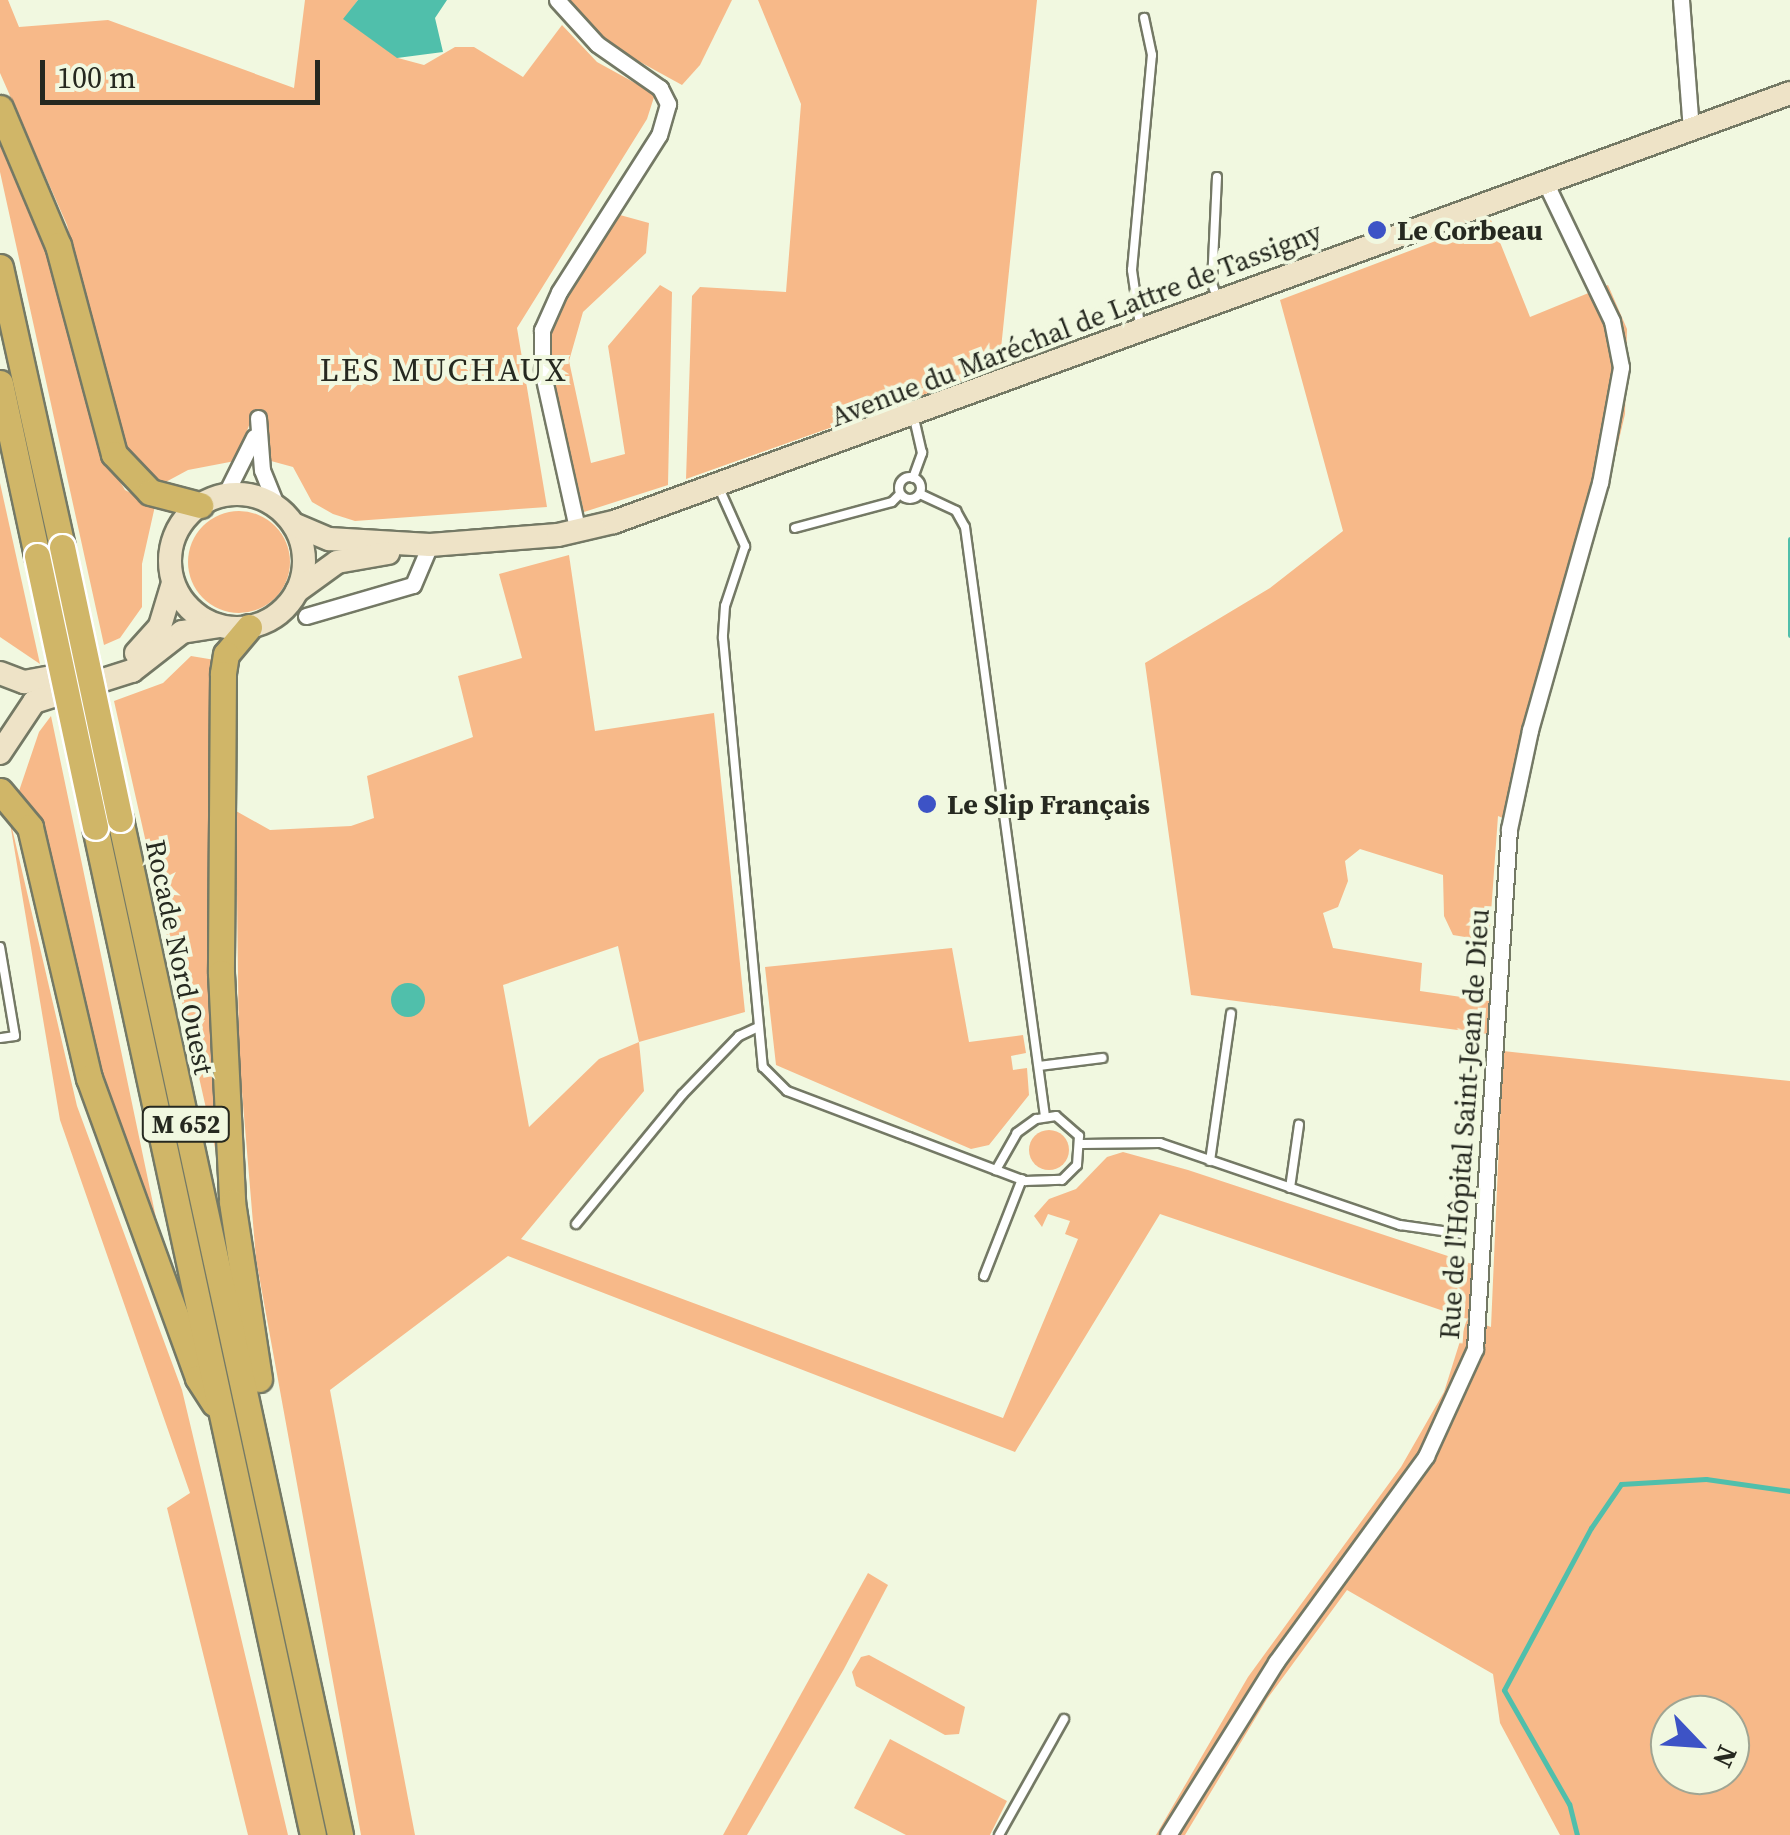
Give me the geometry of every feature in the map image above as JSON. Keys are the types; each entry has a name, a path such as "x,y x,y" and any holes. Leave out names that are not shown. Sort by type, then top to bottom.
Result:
{"highway":[{"path":"0,108 58,245 114,454 150,492 200,505"},
{"name":"Rocade Nord Ouest","path":"0,267 62,547 108,823 224,1420 314,1835"},
{"name":"Rocade Nord Ouest","path":"0,383 37,556 108,823 340,1835"},
{"path":"249,627 226,654 223,674 224,1085 241,1274 276,1468 290,1606"},
{"path":"0,791 30,827 103,1124 198,1378 224,1420"}],"main road":[{"name":"Avenue du Maréchal de Lattre de Tassigny","path":"249,627 277,615 297,591 337,562 430,544 578,532 719,488 1790,93"},
{"name":"Avenue du Maréchal de Lattre de Tassigny","path":"225,495 253,496 329,539 430,544"},
{"path":"3,747 10,705 0,676 38,682 129,656 160,626 174,583 174,539 200,505 225,495"},
{"path":"285,516 304,561 297,591"},
{"path":"174,583 188,607 218,626"},
{"path":"3,747 25,710 43,698 132,671 182,632 218,626 249,627"}],"street":[{"path":"557,0 597,44 660,88 668,104 659,135 559,292 542,330 542,370 578,532"},
{"path":"1681,0 1691,130"},
{"name":"Rue de l'Hôpital Saint-Jean de Dieu","path":"1168,1835 1276,1662 1426,1456 1470,1368 1483,1291 1509,830 1614,417 1618,341 1546,184"},
{"path":"225,495 243,469 258,418 262,470 285,516"},
{"path":"306,616 413,584 430,544"}],"lane":[{"path":"1141,330 1132,270 1152,55 1144,18"},
{"path":"1217,176 1212,283 1218,302"},
{"path":"914,417 922,453 914,478 920,494 956,511 966,527 1045,1116"},
{"path":"795,528 892,502 900,494 901,481 914,478"},
{"path":"719,488 745,546 725,606 722,638 763,1066 776,1085 996,1170 1022,1180 1062,1180 1078,1165 1082,1144 1065,1122 1045,1116 1024,1125 996,1170"},
{"path":"900,494 910,500 920,494"},
{"path":"0,948 15,1036 0,1038"},
{"path":"1210,1160 1232,1013"},
{"path":"576,1224 682,1095 739,1036 758,1027"},
{"path":"1039,1066 1102,1058"},
{"path":"1290,1188 1298,1125"},
{"path":"1082,1144 1136,1140 1210,1160 1400,1225 1463,1234"},
{"path":"984,1276 1022,1180"},
{"path":"999,1835 1064,1718"}],"shaded area":[{"path":"0,0 8,0 19,27 108,20 294,88 305,0 358,0 344,19 398,58 424,65 455,47 474,47 523,77 562,25 597,62 655,94 647,119 517,328 547,507 355,521 333,514 312,502 293,467 271,461 266,415 252,418 235,461 188,470 162,484 142,470 125,448 67,225 0,73"},
{"path":"567,0 732,0 700,65 682,85 611,46"},
{"path":"758,0 1037,0 999,368 686,479 692,296 700,287 786,292 801,104"},
{"path":"0,131 37,209 96,442 125,490 155,506 142,564 142,607 120,638 104,645 0,172"},
{"path":"620,215 649,223 646,253 583,312 569,361 591,463 625,454 608,346 660,285 672,292 668,485 584,512 547,353 548,326"},
{"path":"1491,220 1530,317 1608,285 1627,329 1625,414 1605,499 1528,752 1517,824 1498,816 1489,941 1453,935 1444,916 1443,875 1360,849 1345,861 1348,881 1338,907 1323,913 1333,948 1422,963 1420,991 1489,1001 1488,1034 1191,995 1145,663 1270,588 1343,531 1280,300"},
{"path":"0,483 40,664 0,637"},
{"path":"239,511 258,515 275,526 286,543 290,562 286,581 275,598 258,609 239,613 220,609 203,598 192,581 188,562 192,543 203,526 220,515"},
{"path":"569,555 595,731 714,713 745,1012 639,1042 644,1091 521,1239 1003,1418 1078,1239 1065,1234 1070,1221 1048,1214 1042,1227 1034,1216 1049,1199 1076,1189 1107,1157 1123,1152 1188,1170 1472,1264 1468,1319 1491,1327 1503,1051 1790,1081 1790,1835 1560,1835 1500,1723 1493,1674 1347,1590 1267,1699 1185,1835 1156,1835 1248,1677 1401,1467 1444,1392 1467,1319 1160,1214 1015,1452 508,1256 330,1390 415,1835 361,1835 256,1259 239,1056 236,811 270,830 351,826 374,818 367,776 473,737 458,676 522,658 499,574","holes":["618,946 639,1042 599,1059 529,1127 503,985"]},
{"path":"191,656 215,660 208,803 217,1157 114,701 163,683"},
{"path":"51,716 165,1261 112,1118 41,818 19,791 39,732"},
{"path":"8,811 77,1106 182,1390 288,1835 248,1835 167,1508 190,1493 60,1120"},
{"path":"952,948 969,1042 1023,1035 1026,1053 1011,1056 1013,1070 1027,1068 1029,1095 989,1145 971,1149 776,1065 765,967"},
{"path":"1049,1130 1063,1136 1069,1150 1063,1164 1049,1170 1035,1164 1029,1150 1035,1136"},
{"path":"868,1573 888,1585 844,1669 747,1835 723,1835"},
{"path":"869,1655 965,1707 959,1734 945,1735 856,1686 852,1672 861,1657"},
{"path":"890,1739 1007,1801 990,1835 906,1835 854,1808"}],"water":[{"path":"358,0 447,0 435,18 443,52 397,58 343,19"},
{"path":"408,983 420,988 425,1000 420,1012 408,1017 396,1012 391,1000 396,988"}],"waterway":[{"path":"1790,539 1790,635"},
{"path":"1577,1835 1569,1804 1504,1690 1591,1528 1621,1484 1706,1479 1790,1491"}],"place":[{"name":"Le Corbeau","path":"1377,230"},
{"name":"Le Slip Français","path":"927,804"}],"district":[{"name":"LES MUCHAUX","path":"444,370"}]}
